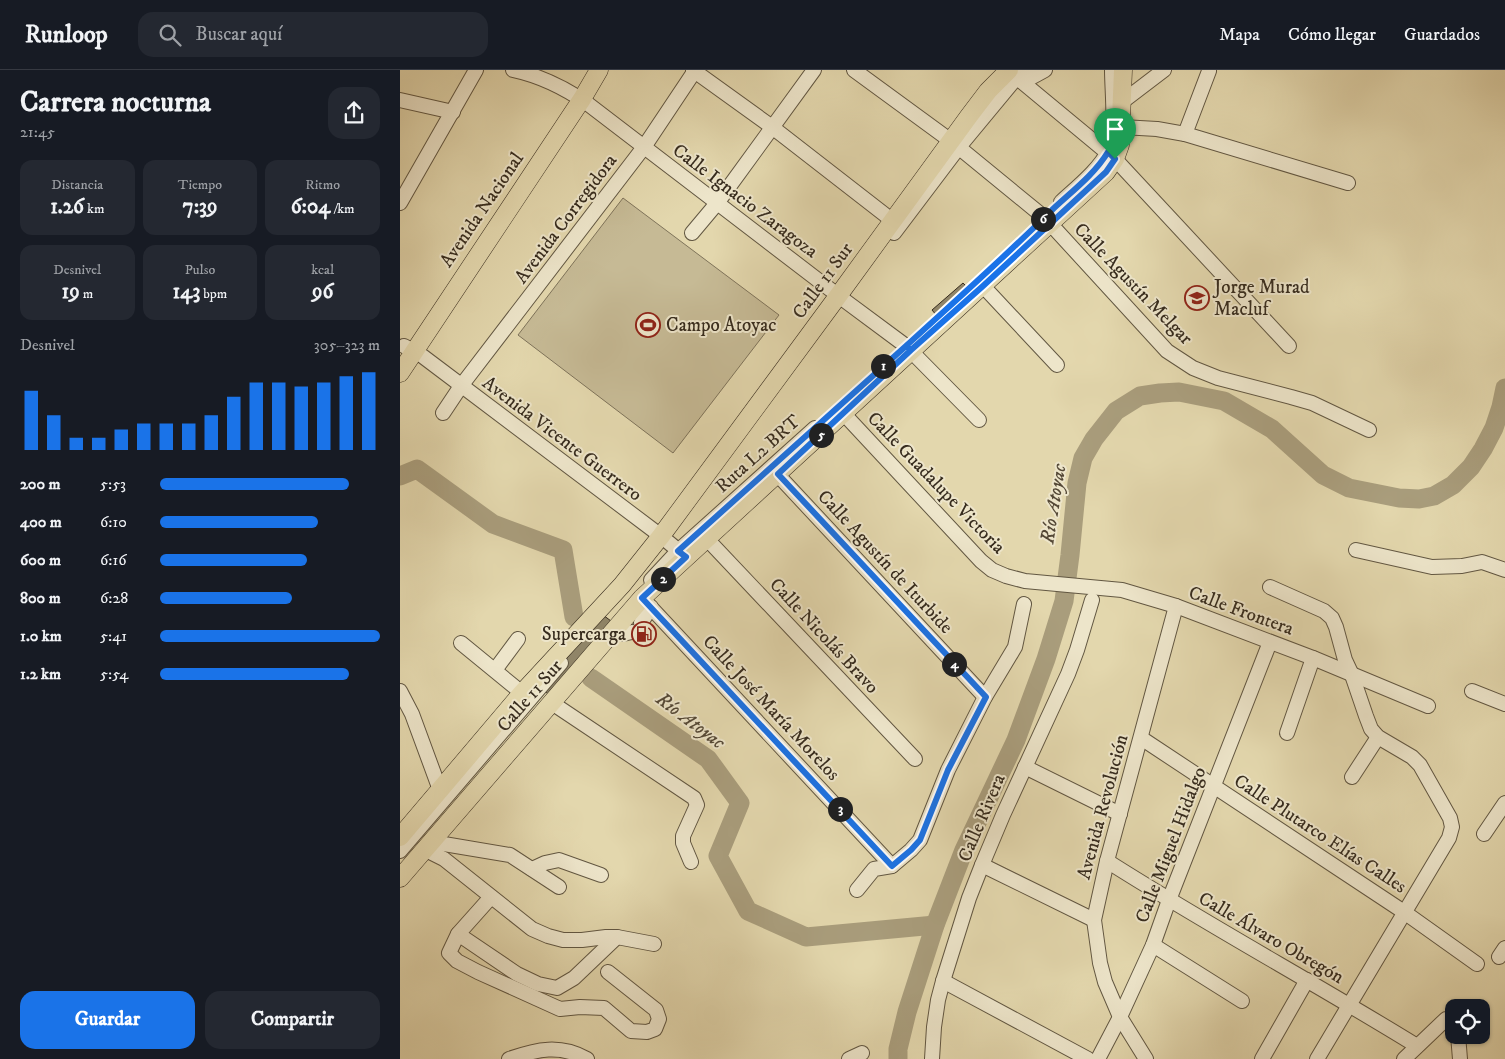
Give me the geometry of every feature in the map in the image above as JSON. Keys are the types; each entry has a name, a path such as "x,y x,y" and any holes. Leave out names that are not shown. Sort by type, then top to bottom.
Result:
{"main road":[{"name":"Avenida Nacional","path":"578,97 588,70"},
{"name":"Avenida Nacional","path":"400,373 406,350 578,97 599,70"},
{"name":"Calle 11 Sur","path":"400,878 613,631 647,603 682,554 707,539 844,414 908,348 983,286 1047,221 1106,172 1112,156 1120,145 1123,70"},
{"name":"Calle 11 Sur","path":"400,837 522,693 664,538 841,298 893,221 955,144 988,91 1015,73"}],"street":[{"path":"400,203 476,70"},
{"name":"Calle Ignacio Zaragoza","path":"513,70 544,78 578,97 718,202 908,348 979,420"},
{"path":"692,233 718,202 814,70"},
{"name":"Calle Agustín Melgar","path":"854,70 955,144 1047,221 1167,351 1193,368 1218,378 1312,403 1369,430"},
{"path":"1015,73 1045,70"},
{"path":"1112,70 1112,156"},
{"path":"1122,102 1164,70"},
{"path":"694,71 772,127 893,221"},
{"name":"Avenida Corregidora","path":"443,413 461,386 644,147 694,71"},
{"path":"1185,134 1209,71"},
{"path":"1015,73 1112,156 1289,346"},
{"path":"400,100 453,112"},
{"path":"1122,127 1157,129 1185,134 1348,183"},
{"path":"841,298 955,144"},
{"name":"Ruta L2 BRT","path":"400,866 630,601 1047,221"},
{"path":"983,286 1057,365"},
{"name":"Avenida Vicente Guerrero","path":"406,350 461,386 664,538 682,554"},
{"name":"Calle Guadalupe Victoria","path":"844,414 992,570 1006,576 1032,582"},
{"name":"Calle Agustín de Iturbide","path":"778,474 986,697"},
{"path":"400,851 664,538"},
{"name":"Calle Nicolás Bravo","path":"707,539 915,759"},
{"path":"1356,550 1432,567 1462,566 1482,562 1505,570"},
{"name":"Calle Frontera","path":"1032,582 1122,590 1176,606 1314,658 1428,706"},
{"path":"1270,587 1324,611 1332,618 1344,660 1352,675 1372,729 1378,737 1412,757 1420,765 1450,818 1452,827 1449,838 1317,1059"},
{"name":"Calle Rivera","path":"932,1059 934,1027 943,981 970,898 982,865 1068,674 1092,600"},
{"path":"613,631 623,634 636,628 647,603"},
{"name":"Calle José María Morelos","path":"647,603 892,866"},
{"path":"856,890 874,869 892,866 920,840 948,770 986,697 1015,647 1024,604"},
{"name":"Avenida Revolución","path":"1146,1059 1120,1017 1105,982 1100,963 1094,920 1120,814 1176,606"},
{"path":"495,670 518,640"},
{"name":"Calle Miguel Hidalgo","path":"1098,1059 1120,1017 1153,945 1270,642"},
{"path":"460,643 522,693"},
{"path":"1287,733 1314,658"},
{"path":"1472,691 1505,704"},
{"path":"401,694 412,714 440,790"},
{"path":"552,702 694,798 698,805 683,836 683,843 691,862"},
{"path":"1352,777 1378,737"},
{"name":"Calle Plutarco Elías Calles","path":"1141,738 1404,912 1477,964"},
{"path":"1025,767 1120,814"},
{"path":"1484,834 1505,803"},
{"path":"429,846 458,846 510,855 559,887"},
{"path":"429,846 532,929 548,936 573,940 617,937 654,944"},
{"path":"444,859 458,846"},
{"path":"532,869 545,863 559,860 601,875"},
{"name":"Calle Álvaro Obregón","path":"1108,861 1169,900 1349,1004 1417,1046"},
{"path":"982,865 1094,920"},
{"path":"491,897 458,934 449,953 457,961 560,1009 580,1007 604,1008 631,1031 647,1032 655,1029 659,1019 656,1010 608,972"},
{"path":"458,934 517,974 538,984 557,988 574,978 617,937"},
{"path":"1153,945 1242,1001"},
{"path":"1262,1059 1307,980"},
{"path":"943,981 1088,1059"},
{"path":"1404,1059 1445,1020"},
{"path":"1459,1044 1460,1059"},
{"path":"509,1059 549,1048 572,1051 587,1059"},
{"path":"849,1059 862,1053"}],"shaded area":[{"name":"Campo Atoyac","path":"623,198 779,315 673,453 518,335"}],"building":[{"path":"963,283 968,288 937,316 932,310"},
{"path":"603,615 611,621 548,694 541,688"},
{"name":"Supercarga","path":"639,621 655,636 647,646 630,631"}],"waterway":[{"name":"Río Atoyac","path":"898,1059 898,1049 907,1012 935,925 964,850 1016,740 1046,659 1064,601 1077,483 1083,458 1094,439 1116,411 1140,396 1160,393 1179,392 1224,401 1272,429 1323,475 1349,488 1399,498 1419,499 1434,496 1453,485 1471,467 1494,428 1505,388"},
{"name":"Río Atoyac","path":"400,476 417,469 493,524 563,550 574,617"},
{"name":"Río Atoyac","path":"591,678 708,759 740,803 718,856 748,911 806,937 935,925"}],"place":[{"name":"Jorge Murad Macluf","path":"1197,298"},
{"name":"Campo Atoyac","path":"648,325"},
{"name":"Supercarga","path":"644,634"}],"route":[{"path":"1115,159 1106,172 983,286 911,350 906,346 678,551 686,557 642,598 892,866 920,840 948,770 986,697 778,474 911,350 906,346 1045,218 1093,171 1108,152 1115,159"}]}
